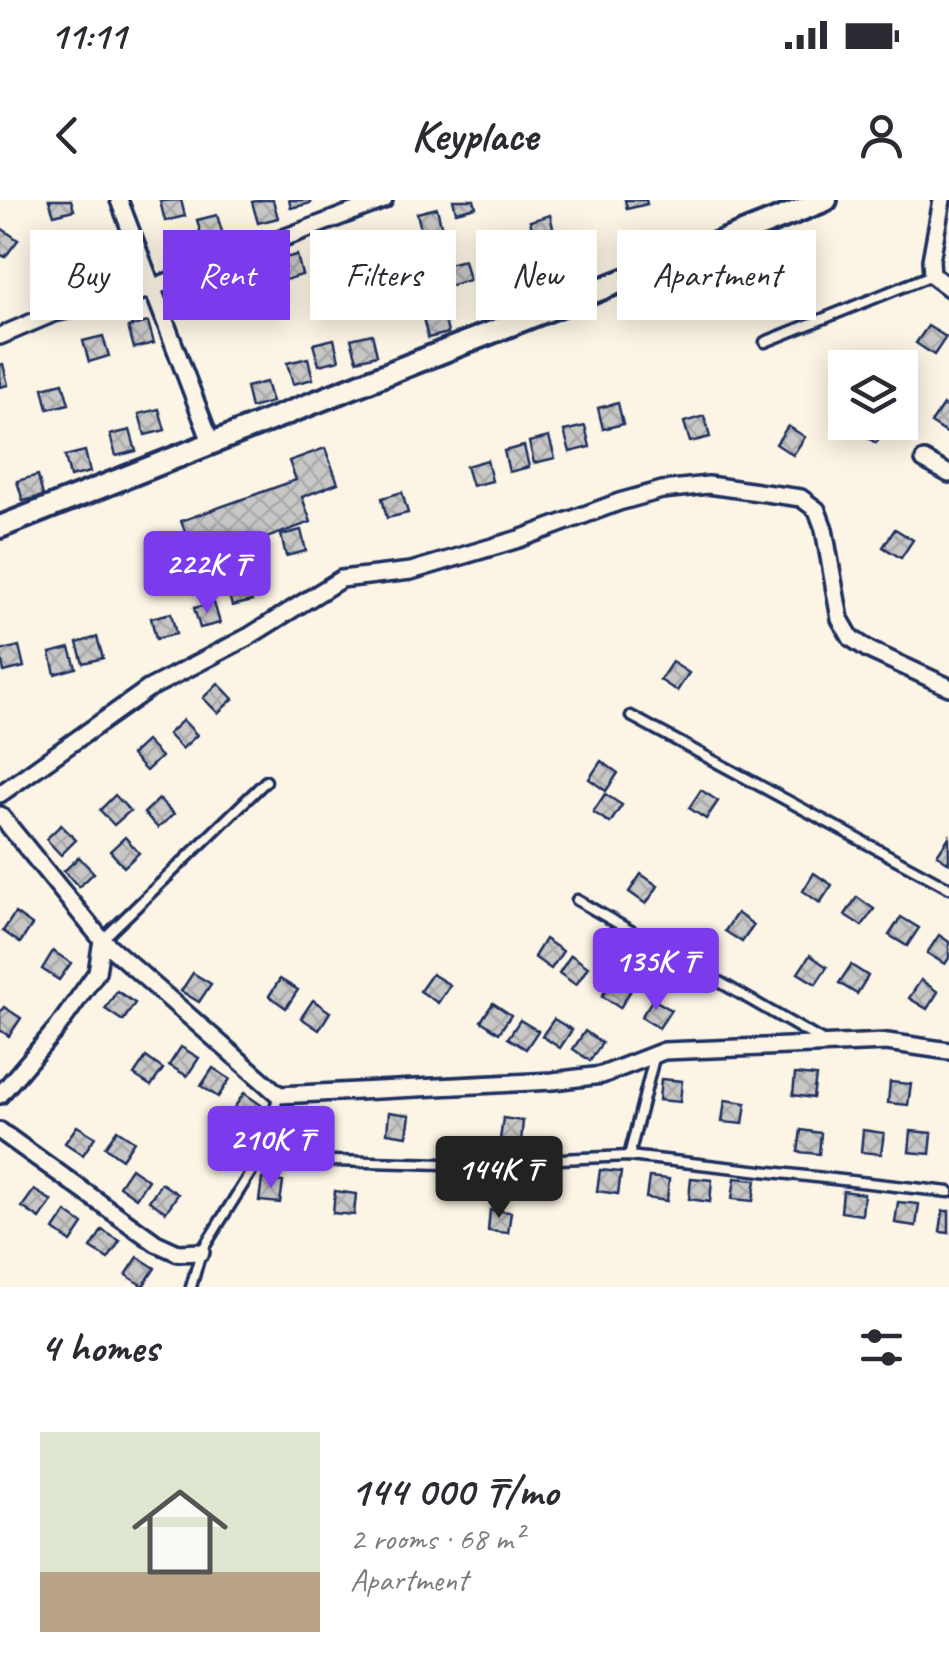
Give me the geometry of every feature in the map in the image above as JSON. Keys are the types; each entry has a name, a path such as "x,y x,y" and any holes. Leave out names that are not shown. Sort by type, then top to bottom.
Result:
{"street":[{"path":"119,200 211,442"},
{"path":"0,336 54,313 153,287 384,200"},
{"path":"0,527 826,200"},
{"path":"942,200 932,275 949,288"},
{"path":"924,460 949,474"},
{"path":"0,794 148,688 248,637 341,580 411,571 662,490 708,485 801,498 817,510 824,528 840,619 851,638 949,686"},
{"path":"0,816 102,940 279,1095 553,1081 602,1075 664,1051 887,1042 949,1051"},
{"path":"0,1095 58,1027 97,972 102,940"},
{"path":"0,1131 156,1243 178,1253 201,1252"}],"lane":[{"path":"765,342 932,275"},
{"path":"631,716 949,888"},
{"path":"102,940 266,781"},
{"path":"577,900 828,1044"},
{"path":"629,1156 654,1055"},
{"path":"190,1287 201,1252 259,1159 279,1095"},
{"path":"259,1159 444,1164 629,1156 949,1192"}],"building":[{"path":"49,200 71,200 74,210 54,215"},
{"path":"181,200 185,216 165,221 160,201"},
{"path":"273,200 278,218 258,223 252,202"},
{"path":"289,200 311,200 311,203 291,208"},
{"path":"453,200 474,200 476,207 456,212"},
{"path":"625,200 646,200 647,204 627,209"},
{"path":"437,208 442,229 421,230 417,213"},
{"path":"217,215 222,230 200,230 197,220"},
{"path":"550,215 554,230 532,230 530,221"},
{"path":"1,228 18,240 5,257 0,254"},
{"path":"297,255 302,275 290,279 290,257"},
{"path":"464,260 469,280 456,284 456,262"},
{"path":"424,320 445,320 448,333 428,338"},
{"path":"148,322 154,343 134,348 128,327"},
{"path":"928,326 946,337 934,355 916,343"},
{"path":"372,334 377,355 357,360 351,339"},
{"path":"103,336 109,356 89,362 83,341"},
{"path":"334,339 339,360 319,365 313,344"},
{"path":"308,358 313,379 293,384 287,363"},
{"path":"3,364 8,385 0,387 0,365"},
{"path":"266,382 272,402 251,408 246,387"},
{"path":"63,383 69,404 48,409 43,388"},
{"path":"618,403 623,424 603,429 598,408"},
{"path":"943,405 949,409 948,434 931,423"},
{"path":"159,409 165,430 145,435 139,414"},
{"path":"704,416 710,437 690,442 684,422"},
{"path":"585,426 590,447 570,452 564,431"},
{"path":"788,426 805,437 793,455 776,444"},
{"path":"130,430 136,451 116,456 110,435"},
{"path":"549,437 555,458 534,463 529,442"},
{"path":"524,446 529,467 509,472 504,451"},
{"path":"325,448 338,483 302,497 311,522 197,563 181,521 296,480 289,461"},
{"path":"85,451 90,472 70,477 65,456"},
{"path":"487,460 492,481 472,486 466,466"},
{"path":"38,475 43,496 23,501 17,481"},
{"path":"402,492 408,513 387,518 382,498"},
{"path":"895,529 913,540 901,558 883,547"},
{"path":"301,530 306,551 286,556 281,535"},
{"path":"246,580 252,601 232,606 226,585"},
{"path":"214,603 220,623 200,628 194,608"},
{"path":"171,613 176,634 156,639 151,618"},
{"path":"97,637 103,658 83,663 77,643"},
{"path":"19,646 24,667 4,672 0,651"},
{"path":"70,648 76,668 55,674 50,653"},
{"path":"672,662 689,673 677,691 660,680"},
{"path":"218,683 233,699 218,713 203,698"},
{"path":"183,720 197,735 182,749 168,734"},
{"path":"146,741 161,757 146,771 131,755"},
{"path":"601,761 618,773 606,791 589,779"},
{"path":"701,790 718,801 706,819 689,808"},
{"path":"605,794 622,805 610,823 593,812"},
{"path":"115,795 130,811 114,825 100,810"},
{"path":"159,799 174,814 158,828 144,813"},
{"path":"61,825 76,840 61,855 46,839"},
{"path":"125,837 139,853 124,867 110,851"},
{"path":"949,837 949,863 937,855"},
{"path":"79,857 94,873 79,887 64,871"},
{"path":"814,873 832,885 820,903 803,891"},
{"path":"641,874 658,886 646,904 629,892"},
{"path":"857,897 874,909 862,926 845,915"},
{"path":"15,913 32,925 20,943 3,931"},
{"path":"737,913 754,925 742,942 725,931"},
{"path":"901,917 919,928 907,946 889,935"},
{"path":"939,935 949,942 945,964 927,953"},
{"path":"545,939 563,951 551,969 534,957"},
{"path":"53,951 71,963 59,980 42,969"},
{"path":"571,955 588,967 576,985 559,973"},
{"path":"810,955 827,967 816,984 798,973"},
{"path":"851,965 868,976 857,994 839,983"},
{"path":"193,973 211,984 199,1002 181,991"},
{"path":"432,974 450,985 438,1003 420,991"},
{"path":"614,978 631,990 620,1008 602,996"},
{"path":"280,979 298,990 286,1008 269,996"},
{"path":"921,980 938,992 927,1009 909,998"},
{"path":"117,991 135,1003 123,1021 105,1009"},
{"path":"653,999 671,1010 659,1028 641,1017"},
{"path":"313,1000 330,1012 319,1030 301,1018"},
{"path":"493,1003 511,1015 499,1033 481,1021"},
{"path":"4,1007 21,1018 9,1036 0,1030 0,1012"},
{"path":"554,1019 572,1030 560,1048 542,1036"},
{"path":"520,1020 538,1031 526,1049 508,1038"},
{"path":"585,1031 602,1043 590,1061 573,1049"},
{"path":"181,1047 199,1058 187,1076 169,1065"},
{"path":"146,1057 163,1069 151,1086 134,1075"},
{"path":"213,1068 230,1079 218,1097 201,1086"},
{"path":"795,1074 816,1076 813,1098 793,1095"},
{"path":"661,1079 682,1081 680,1102 659,1100"},
{"path":"890,1082 911,1084 908,1105 888,1103"},
{"path":"244,1093 261,1105 249,1123 232,1111"},
{"path":"725,1100 746,1103 743,1124 722,1122"},
{"path":"389,1112 410,1115 407,1136 387,1133"},
{"path":"503,1118 523,1121 521,1142 500,1140"},
{"path":"77,1126 95,1137 83,1155 65,1143"},
{"path":"117,1130 134,1141 122,1159 105,1147"},
{"path":"801,1130 821,1133 819,1154 798,1152"},
{"path":"863,1130 884,1133 881,1154 861,1152"},
{"path":"911,1131 932,1133 930,1154 909,1152"},
{"path":"131,1168 148,1180 136,1198 119,1186"},
{"path":"600,1170 621,1172 618,1194 597,1191"},
{"path":"649,1177 669,1179 667,1201 646,1198"},
{"path":"691,1178 712,1180 710,1202 689,1199"},
{"path":"735,1178 756,1180 753,1201 732,1199"},
{"path":"262,1179 283,1182 280,1203 259,1201"},
{"path":"161,1183 178,1194 166,1212 149,1201"},
{"path":"34,1190 52,1201 40,1219 22,1207"},
{"path":"335,1191 356,1194 354,1215 333,1213"},
{"path":"843,1191 864,1194 862,1215 841,1212"},
{"path":"898,1202 919,1204 916,1226 895,1223"},
{"path":"490,1210 511,1212 508,1233 488,1231"},
{"path":"943,1211 949,1211 949,1233 940,1232"},
{"path":"66,1212 83,1224 71,1242 54,1230"},
{"path":"102,1230 120,1241 108,1259 91,1248"},
{"path":"138,1257 155,1268 143,1286 126,1275"}]}
